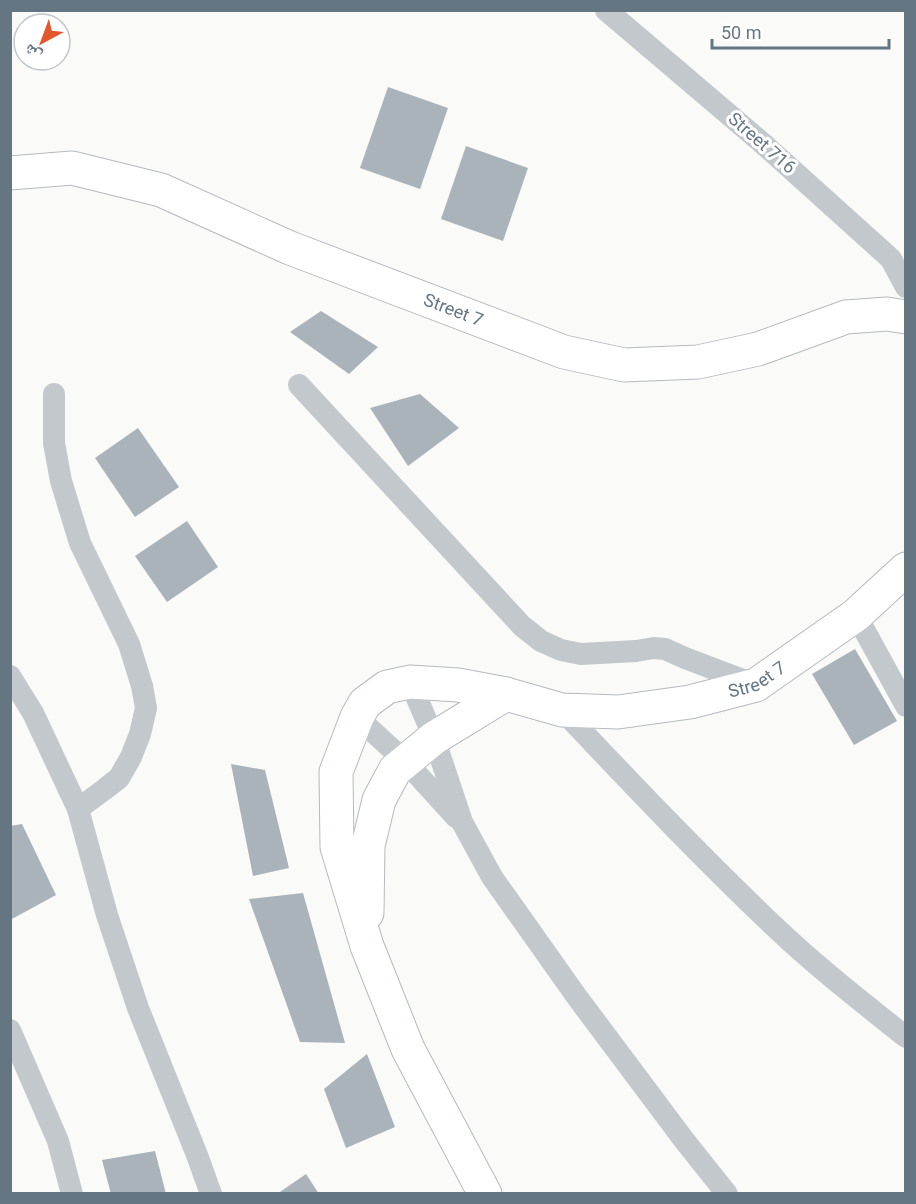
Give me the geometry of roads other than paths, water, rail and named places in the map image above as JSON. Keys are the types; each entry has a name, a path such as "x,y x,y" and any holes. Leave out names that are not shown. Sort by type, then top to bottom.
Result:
{"main road":[{"name":"Street 7","path":"10,173 72,168 161,190 290,248 564,352 624,365 698,362 758,349 846,317 887,314 906,317"},
{"name":"Street 7","path":"410,682 458,685 506,694 562,710 618,712 690,702 756,684 856,615 906,569"},
{"path":"410,682 387,687 365,703 357,717 336,771 337,848 367,946 408,1049 484,1193"},
{"path":"367,946 368,846 379,800 395,770 434,738 506,694"}],"street":[{"name":"Street 716","path":"606,10 760,141 891,259 906,287"},
{"path":"299,385 522,626 541,641 561,650 581,654 665,649 756,684"},
{"path":"54,394 54,442 61,481 80,543 129,644 146,708 141,734 119,778 78,809"},
{"path":"856,615 906,706"},
{"path":"10,676 33,713 78,809 107,915 138,1008 211,1194"},
{"path":"410,682 434,738 462,822 492,877 684,1140 727,1194"},
{"path":"562,710 707,861 778,930 848,991 906,1037"},
{"path":"357,717 405,762 462,822"},
{"path":"10,1030 58,1141 72,1194"}]}
